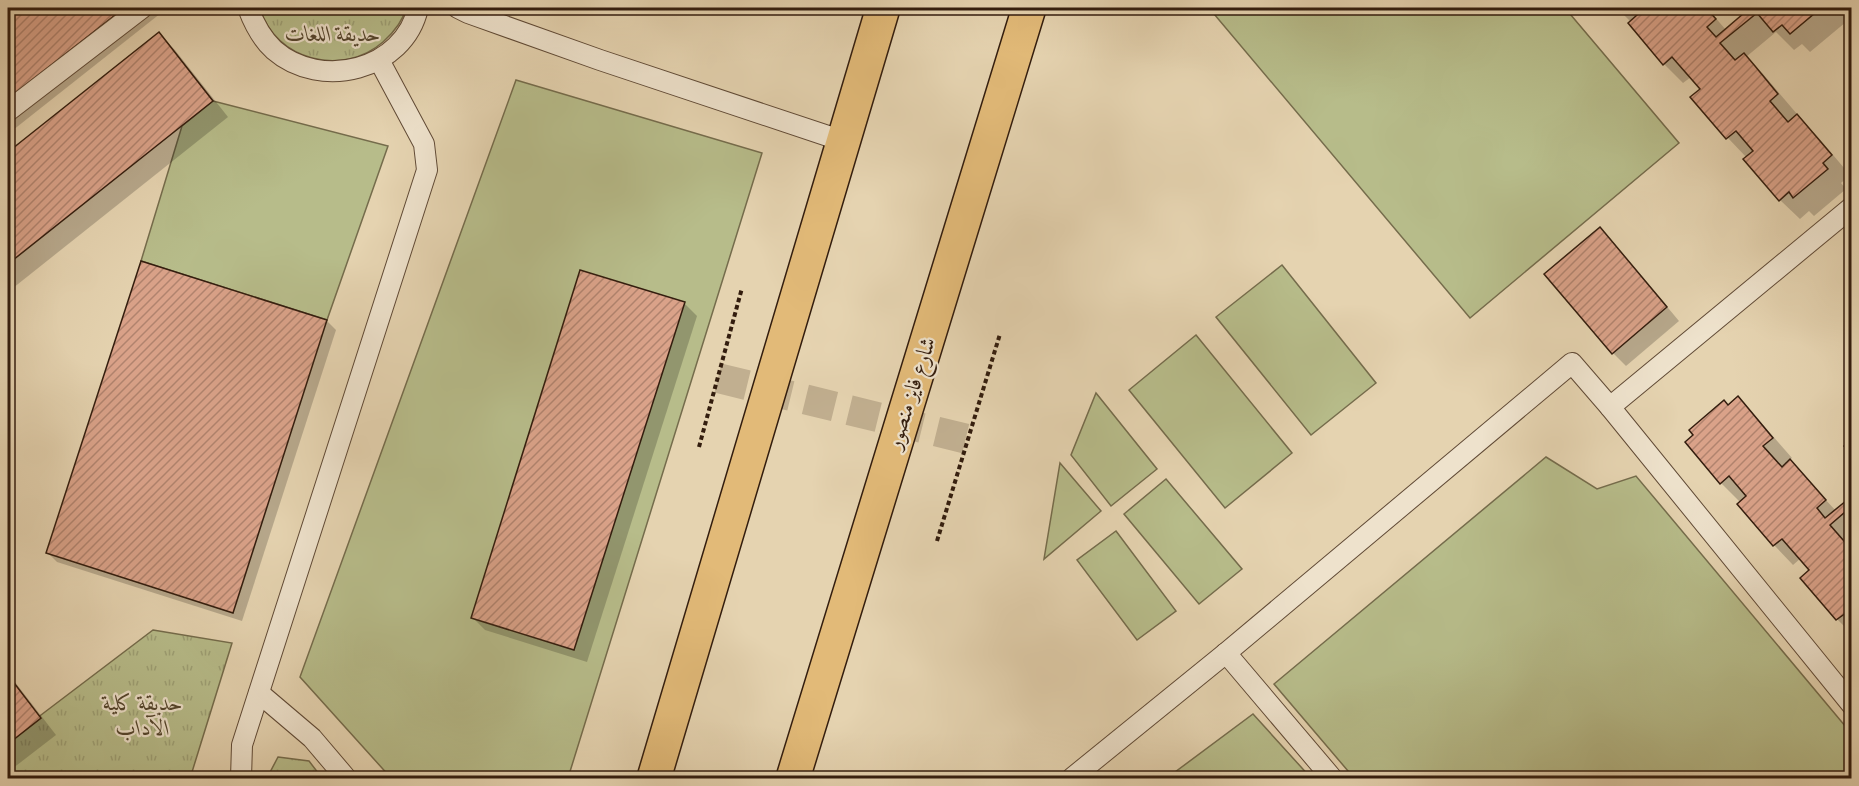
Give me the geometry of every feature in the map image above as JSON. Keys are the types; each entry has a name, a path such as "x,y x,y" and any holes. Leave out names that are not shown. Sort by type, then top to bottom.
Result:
{"highway":[{"path":"654,778 883,8"},
{"name":"شارع فايز منصور","path":"793,778 1029,8"}],"lane":[{"path":"8,111 142,8"},
{"path":"248,8 256,29 274,50 298,65 325,72 353,70 379,60 402,41 416,17 418,8"},
{"path":"458,8 600,60 843,141"},
{"path":"241,778 242,745 428,170 424,144 379,60"},
{"path":"1610,407 1851,207"},
{"path":"1072,778 1226,653 1572,363 1851,705"},
{"path":"1226,653 1332,778"},
{"path":"259,693 312,738 346,778"}],"path":[{"path":"699,447 742,288"},
{"path":"937,541 1000,334"}],"green space":[{"name":"حديقة اللغات","path":"260,8 406,8 403,18 383,42 367,53 349,59 330,61 312,58 280,41 268,26"},
{"path":"1209,8 1565,8 1679,143 1470,318"},
{"path":"516,80 762,153 568,778 391,778 300,677"},
{"path":"213,101 388,146 327,320 141,261 182,126"},
{"path":"1282,265 1376,383 1311,435 1216,317"},
{"path":"1196,335 1292,453 1225,508 1129,390"},
{"path":"1096,393 1157,469 1111,506 1071,455"},
{"path":"1546,457 1597,489 1636,476 1851,733 1851,772 1844,778 1354,778 1274,684"},
{"path":"1060,463 1101,511 1044,559"},
{"path":"1166,479 1242,569 1199,604 1124,514"},
{"path":"1116,531 1176,611 1137,640 1077,560"},
{"name":"حديقة كلية الآداب","path":"153,630 232,643 192,772 193,778 8,778 8,740"},
{"path":"1253,714 1311,778 1167,778"},
{"path":"278,757 309,761 322,778 267,778"}],"building":[{"path":"8,8 124,8 8,99"},
{"path":"1630,8 1706,8 1716,19 1707,27 1716,37 1750,8 1821,8 1790,34 1782,25 1773,32 1757,13 1720,43 1735,60 1744,53 1778,94 1770,101 1788,122 1797,114 1832,155 1823,163 1828,169 1793,198 1789,192 1779,201 1743,159 1753,151 1736,131 1726,139 1690,97 1700,89 1672,57 1663,65 1628,23 1637,15"},
{"path":"159,32 213,101 8,264 8,152"},
{"path":"1600,227 1667,307 1612,354 1544,274"},
{"path":"141,261 327,320 233,613 46,553"},
{"path":"580,270 685,302 574,650 471,618"},
{"path":"1738,396 1773,438 1763,446 1782,467 1790,459 1826,500 1817,508 1825,518 1852,496 1852,506 1830,525 1844,541 1852,536 1852,620 1846,613 1836,620 1800,578 1809,570 1782,539 1773,546 1737,504 1746,496 1729,476 1720,484 1685,442 1693,435 1689,430 1724,400 1728,405"},
{"path":"1852,439 1852,455 1844,446"},
{"path":"8,675 41,718 8,744"}],"tunnel":[{"path":"718,378 967,439"}]}
